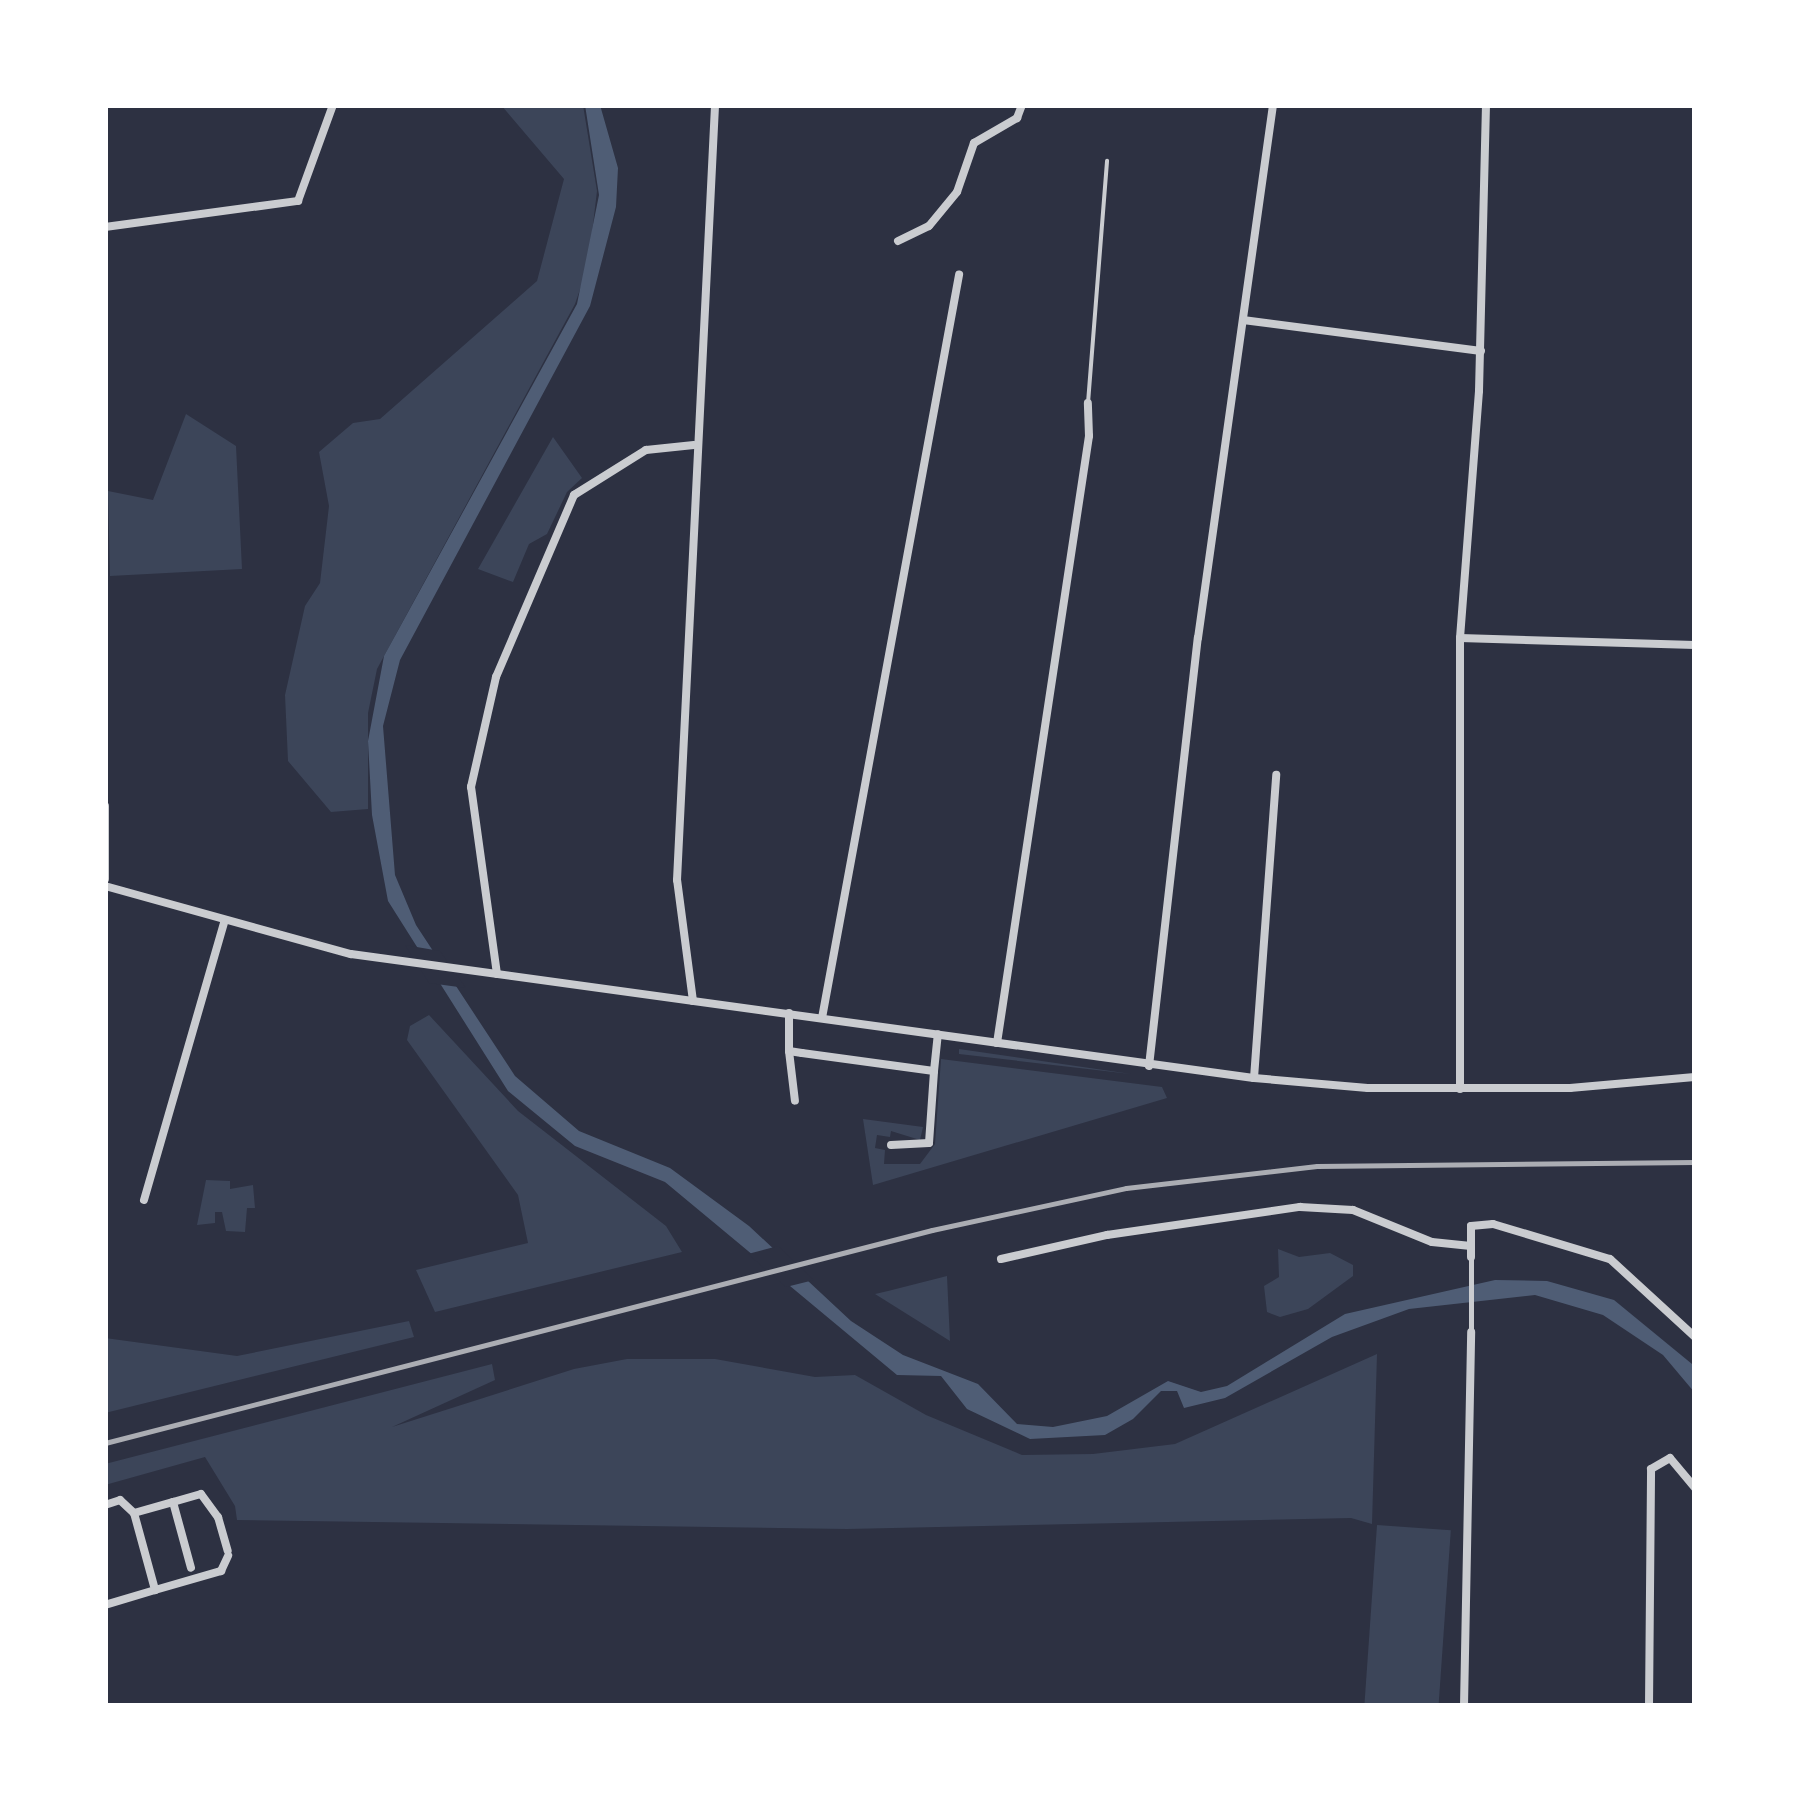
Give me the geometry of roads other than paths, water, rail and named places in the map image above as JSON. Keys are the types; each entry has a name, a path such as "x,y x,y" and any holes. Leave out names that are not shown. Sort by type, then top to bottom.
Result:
{"street":[{"path":"105,226 298,201 333,105"},
{"path":"693,1001 677,880 692,618 694,445 715,105"},
{"path":"898,240 930,226 957,192 974,143 1017,118 1022,105"},
{"path":"1149,1066 1273,105"},
{"path":"1460,1088 1460,638 1481,351 1486,105"},
{"path":"822,1018 959,275"},
{"path":"1244,320 1481,351"},
{"path":"997,1043 1090,436 1088,403"},
{"path":"497,974 472,787 496,678 574,494 646,450 694,445"},
{"path":"1460,638 1695,645"},
{"path":"1254,1078 1276,775"},
{"path":"105,806 105,883 224,922 388,960 1254,1078 1460,1088 1590,1088 1695,1077"},
{"path":"144,1200 224,922"},
{"path":"789,1013 795,1101"},
{"path":"891,1145 928,1143 938,1034"},
{"path":"789,1051 934,1071"},
{"path":"1001,1259 1106,1235 1300,1207 1353,1210 1432,1242 1471,1246"},
{"path":"1464,1706 1471,1226 1493,1224 1610,1259 1695,1337"},
{"path":"1648,1706 1651,1469 1659,1460 1670,1458 1695,1488"},
{"path":"105,1605 220,1571 228,1553 217,1514 200,1494 134,1512"},
{"path":"105,1505 120,1500 134,1512 155,1590"},
{"path":"172,1502 191,1568"}],"lane":[{"path":"1088,403 1107,162"}],"railway":[{"path":"105,1443 932,1230 1126,1188 1317,1166 1695,1162"}]}
